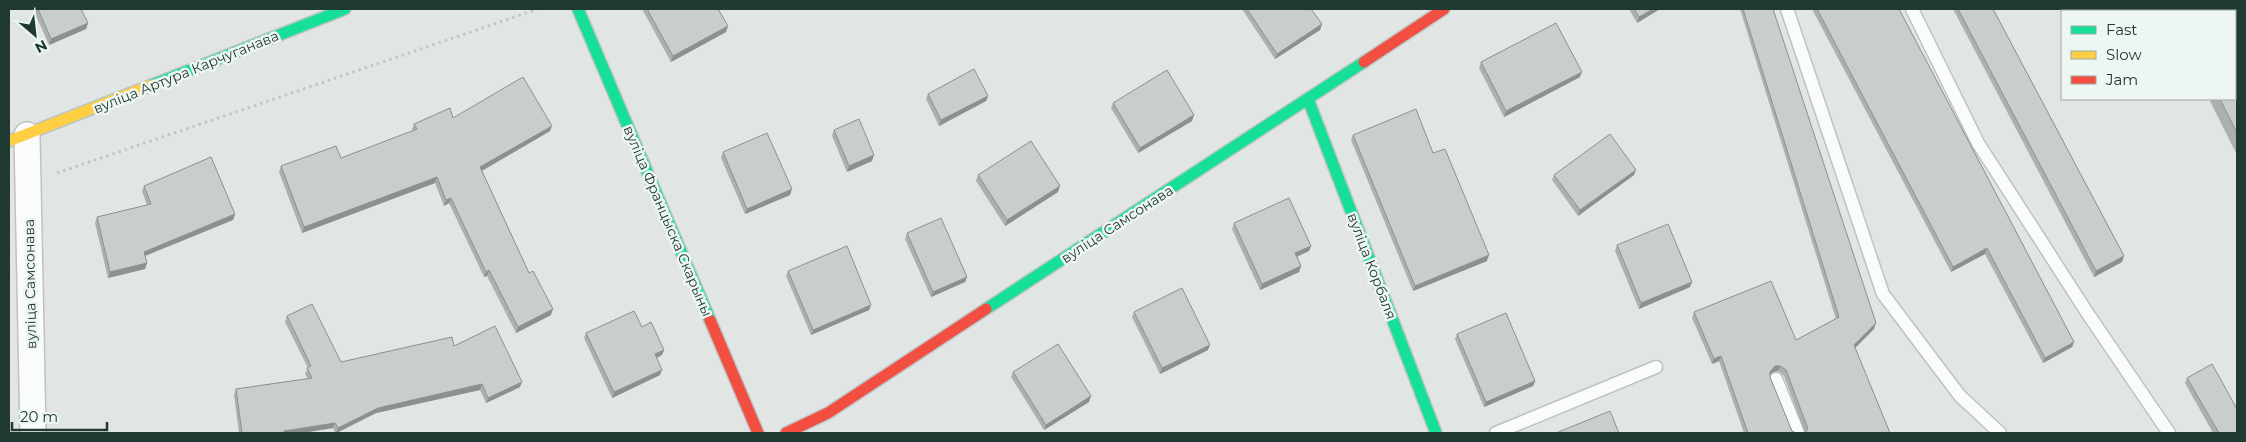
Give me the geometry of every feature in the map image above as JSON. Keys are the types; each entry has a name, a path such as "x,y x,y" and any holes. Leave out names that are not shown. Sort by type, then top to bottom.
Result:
{"street":[{"name":"вуліца Артура Карчуганава","path":"18,138 345,9"},
{"name":"вуліца Францыска Скарыны","path":"578,9 758,433"},
{"name":"вуліца Самсонава","path":"786,433 828,414 1444,9"},
{"name":"вуліца Корбаля","path":"1308,99 1436,433"},
{"name":"вуліца Самсонава","path":"18,138 28,183 33,433"}],"lane":[{"path":"1787,9 1884,294 1960,396 2000,433"},
{"path":"1912,9 1978,142 2088,314 2168,433"},
{"path":"1496,433 1656,368"},
{"path":"1776,379 1798,433"}],"path":[{"path":"28,183 538,9"}],"building":[{"path":"38,9 81,9 88,23 51,39"},
{"path":"647,9 718,9 728,26 673,56"},
{"path":"1247,9 1311,9 1322,24 1277,54"},
{"path":"1634,9 1653,9 1639,17"},
{"path":"1743,9 1773,9 1876,323 1854,345 1890,433 1805,433 1808,429 1786,370 1780,366 1775,366 1770,372 1770,377 1792,431 1796,433 1748,433 1721,356 1714,359 1694,312 1771,281 1796,340 1839,317"},
{"path":"1817,9 1899,9 2074,342 2045,358 1987,248 1953,267"},
{"path":"1958,9 1993,9 2124,256 2096,271"},
{"path":"1556,23 1582,72 1506,111 1481,62"},
{"path":"974,69 988,96 941,120 928,94"},
{"path":"1167,70 1194,115 1140,148 1113,103"},
{"path":"2236,76 2237,133 2220,100 2236,100"},
{"path":"523,77 552,126 480,167 529,273 533,271 553,309 518,327 489,270 486,272 451,198 446,200 437,177 304,227 281,166 336,146 341,158 417,129 414,124 450,108 453,118"},
{"path":"1416,109 1433,153 1445,149 1489,255 1415,286 1353,135"},
{"path":"859,119 874,155 849,166 834,130"},
{"path":"767,133 792,189 747,209 723,152"},
{"path":"1610,134 1636,170 1580,210 1554,175"},
{"path":"1031,141 1060,186 1007,220 978,175"},
{"path":"211,157 235,214 144,252 147,263 110,272 97,217 151,204 144,186"},
{"path":"1289,198 1311,246 1295,253 1301,266 1262,284 1234,223"},
{"path":"941,218 967,277 933,292 907,233"},
{"path":"1668,224 1692,282 1641,303 1617,245"},
{"path":"847,246 871,305 813,330 788,271"},
{"path":"1182,288 1210,345 1162,368 1134,312"},
{"path":"312,304 341,362 452,337 454,346 495,326 522,382 488,398 482,384 378,408 338,428 335,423 284,431 284,433 242,433 236,389 312,378 307,368 311,366 287,316"},
{"path":"634,311 642,327 651,322 664,350 655,354 662,370 614,392 586,333"},
{"path":"1506,313 1535,381 1486,402 1457,334"},
{"path":"1058,344 1091,396 1046,425 1013,372"},
{"path":"2212,364 2237,409 2237,433 2219,433 2187,378"},
{"path":"1610,411 1619,433 1556,433"}],"traffic: fast":[{"path":"152,85 345,9"},
{"path":"578,9 710,320"},
{"path":"986,309 1364,62"},
{"path":"1308,99 1436,433"}],"traffic: slow":[{"path":"9,141 152,85"}],"traffic: jam":[{"path":"1364,62 1444,9"},
{"path":"786,433 828,413 986,309"},
{"path":"710,320 758,433"}]}
